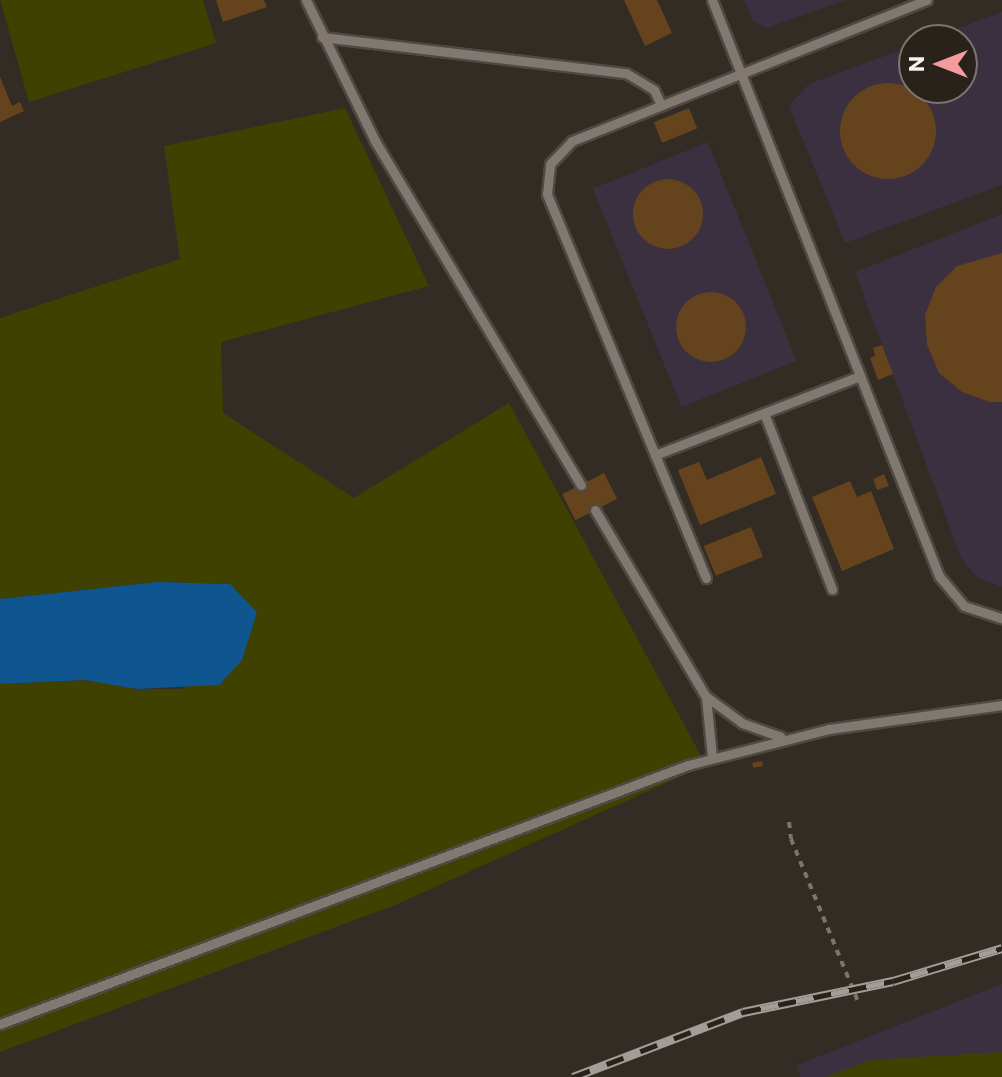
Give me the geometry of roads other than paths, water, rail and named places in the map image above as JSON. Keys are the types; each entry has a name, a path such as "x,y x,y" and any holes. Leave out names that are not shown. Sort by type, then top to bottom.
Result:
{"lane":[{"path":"306,0 375,141 581,485"},
{"path":"712,0 945,588 974,612 1002,618"},
{"path":"706,578 546,184 550,164 562,147 927,0"},
{"path":"322,37 626,73 654,90 661,105"},
{"path":"655,455 860,376"},
{"path":"764,413 832,589"},
{"path":"595,510 706,697 742,723 784,738"},
{"path":"706,697 712,757"},
{"path":"0,1024 712,757 784,738 1002,705"}],"water":[{"path":"157,582 230,584 257,612 242,660 219,685 137,689 85,680 0,684 0,599"}],"railway":[{"path":"573,1077 743,1012 893,981 1002,948"}]}
